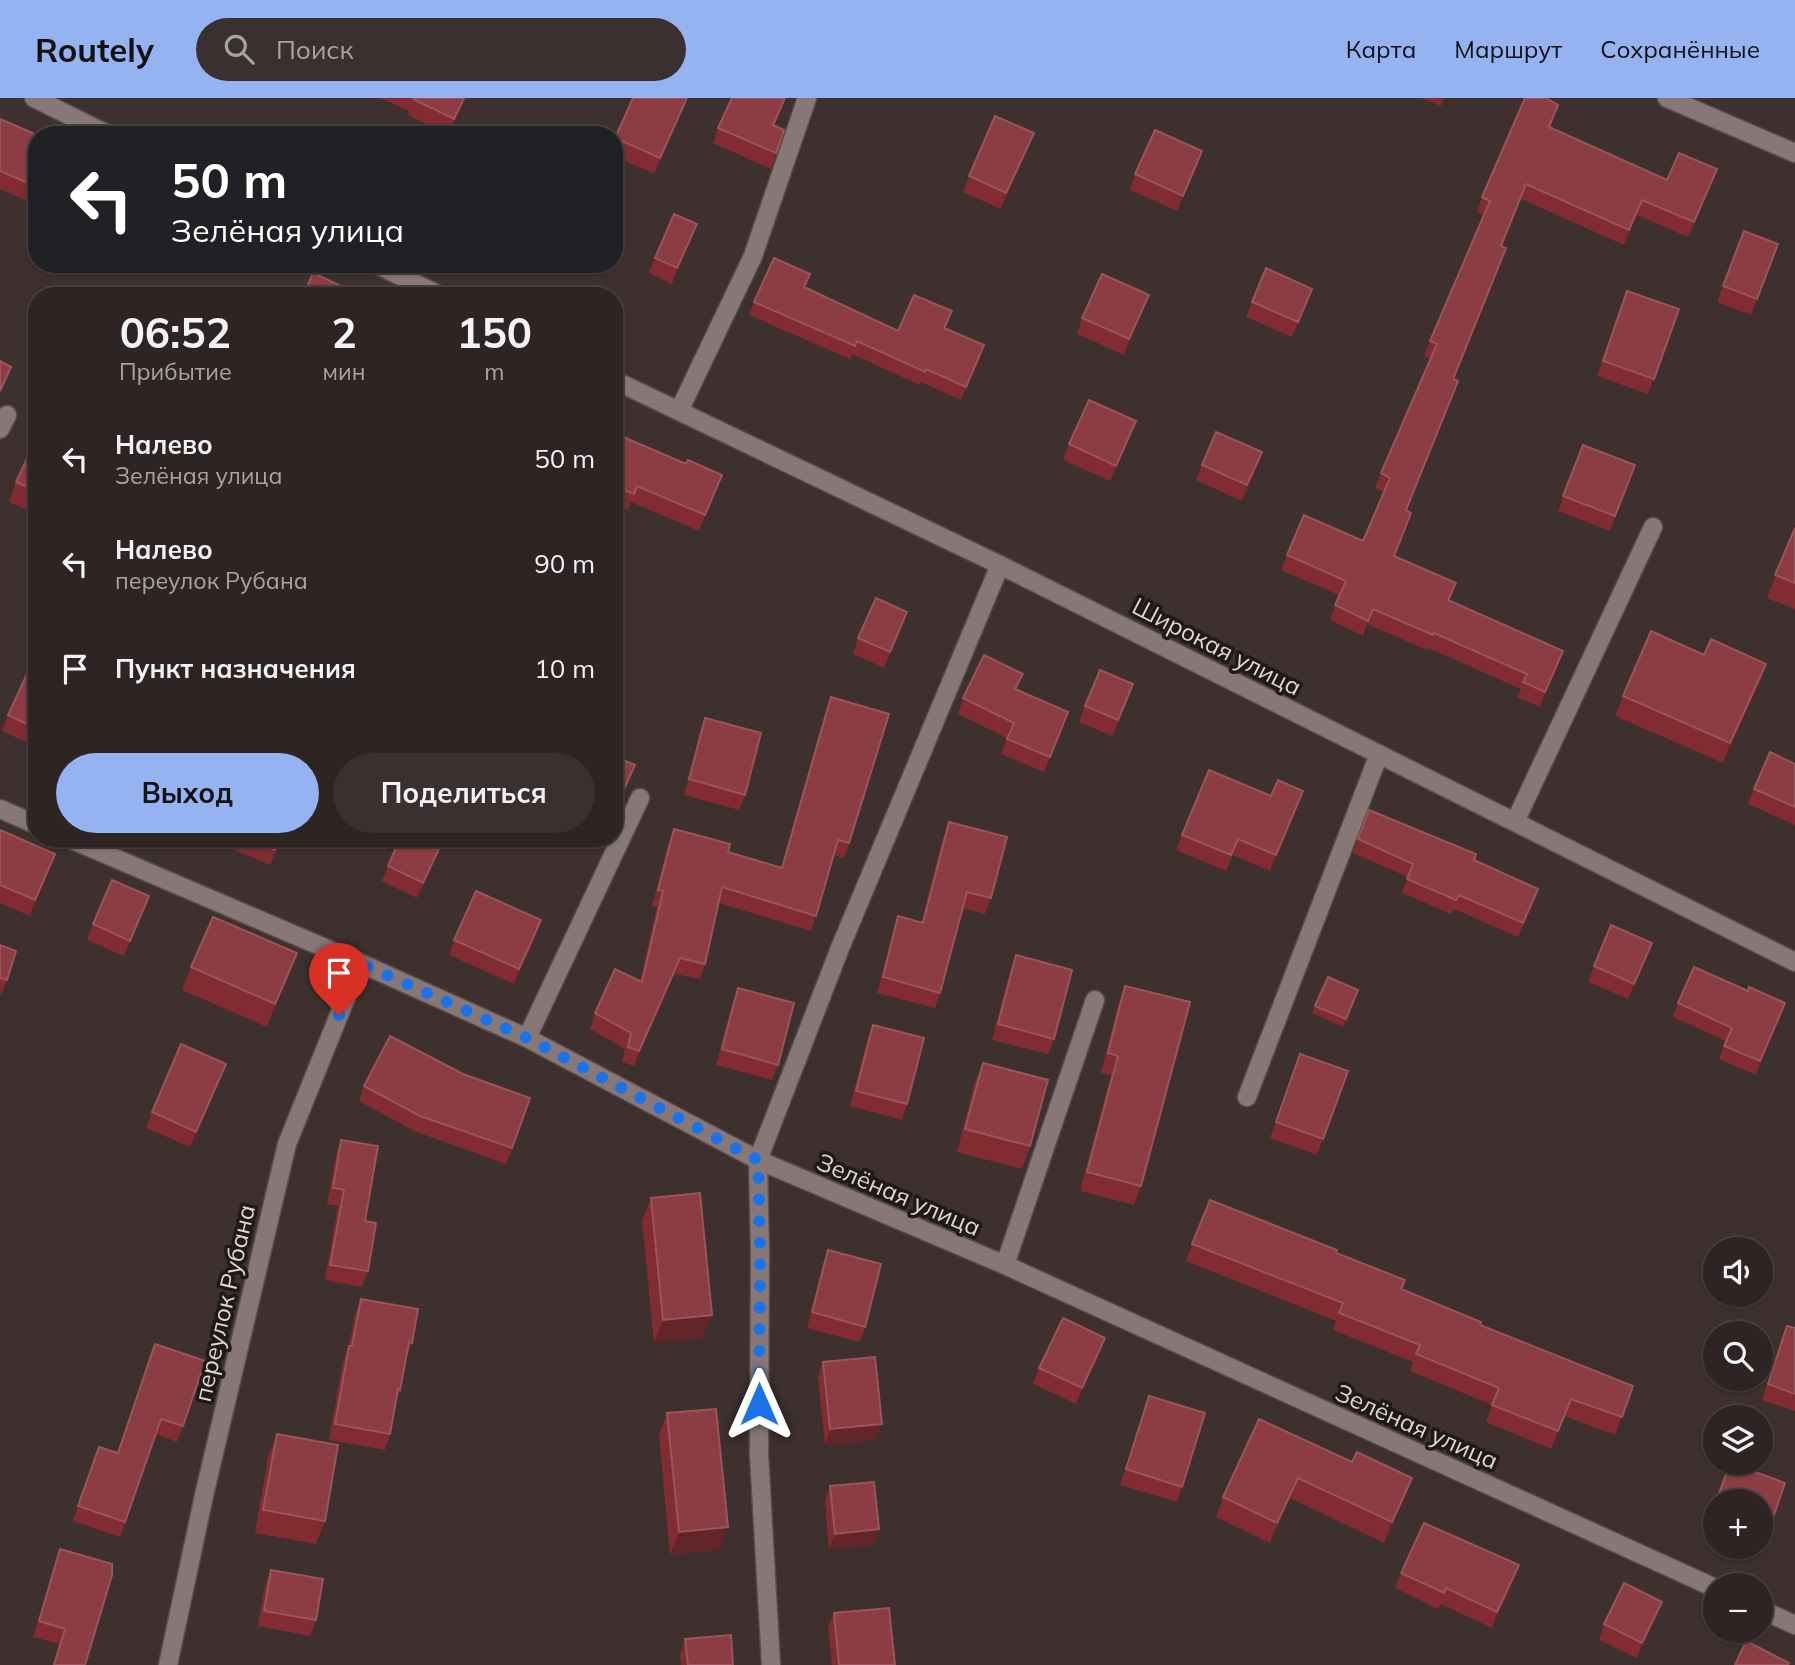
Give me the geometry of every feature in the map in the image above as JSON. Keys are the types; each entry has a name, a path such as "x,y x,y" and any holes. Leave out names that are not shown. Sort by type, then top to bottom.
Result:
{"street":[{"path":"34,98 92,126"},
{"path":"679,411 753,256 807,98"},
{"path":"1667,98 1795,153"},
{"path":"394,273 423,287"},
{"name":"Широкая улица","path":"623,384 1000,565 1795,962"},
{"path":"1515,822 1653,527"},
{"path":"771,1665 759,1454 758,1160 840,948 1000,565"},
{"path":"1247,1097 1379,754"},
{"path":"623,834 640,798"},
{"path":"0,809 28,821"},
{"name":"Зелёная улица","path":"89,847 527,1038 758,1160 1005,1265 1703,1583"},
{"path":"527,1038 617,847"},
{"name":"переулок Рубана","path":"168,1665 205,1492 287,1144 360,963"},
{"path":"1005,1265 1094,1000"},
{"path":"1773,1615 1795,1625"}],"building":[{"path":"414,98 464,98 454,119"},
{"path":"633,98 687,98 660,158 623,142 623,126 620,126"},
{"path":"732,98 785,98 773,125 784,130 776,153 718,128"},
{"path":"1525,98 1546,98 1558,105 1549,127 1667,180 1679,153 1717,169 1694,222 1642,200 1629,230 1526,184 1501,246 1506,248 1453,379 1458,381 1406,510 1411,513 1394,556 1456,583 1448,600 1563,651 1545,692 1523,682 1527,674 1434,633 1433,635 1373,609 1368,621 1335,605 1346,581 1287,555 1304,515 1363,541 1390,478 1381,473 1437,344 1430,341 1490,201 1482,197"},
{"path":"995,116 1034,133 1006,193 969,176"},
{"path":"0,119 28,131 28,183 0,171"},
{"path":"1155,130 1202,151 1183,196 1135,174"},
{"path":"674,214 697,224 677,268 655,258"},
{"path":"1744,231 1778,244 1757,299 1723,286"},
{"path":"774,258 810,274 804,287 898,331 914,295 952,311 944,328 984,345 966,387 926,369 925,372 857,341 855,346 754,302"},
{"path":"1266,268 1312,289 1298,322 1252,302"},
{"path":"313,273 341,286 341,287 307,287"},
{"path":"1102,274 1149,295 1129,339 1082,318"},
{"path":"1627,291 1679,309 1654,379 1603,361"},
{"path":"0,361 11,367 0,391"},
{"path":"1089,400 1136,421 1116,466 1069,444"},
{"path":"1216,432 1262,452 1247,485 1202,465"},
{"path":"623,437 686,464 688,460 722,475 705,515 637,486 634,494 623,490"},
{"path":"1583,445 1635,465 1615,516 1563,496"},
{"path":"28,456 28,487 16,482"},
{"path":"1795,528 1795,583 1775,575"},
{"path":"876,598 907,612 890,652 858,638"},
{"path":"1651,631 1704,655 1711,639 1766,664 1730,743 1623,696"},
{"path":"984,655 1023,674 1015,689 1068,712 1050,757 1007,739 1014,723 963,698"},
{"path":"1100,670 1133,684 1118,720 1085,706"},
{"path":"28,672 28,725 8,715"},
{"path":"831,697 889,714 849,843 838,840 816,916 722,887 705,964 680,958 639,1051 628,1047 631,1033 595,1013 615,969 642,982 663,891 658,890 674,829 730,844 728,852 782,868"},
{"path":"705,718 761,733 745,795 689,779"},
{"path":"1770,752 1795,764 1795,807 1754,789"},
{"path":"623,760 635,765 623,791"},
{"path":"1209,770 1271,796 1278,780 1303,791 1276,855 1238,839 1231,855 1182,835"},
{"path":"1369,810 1476,854 1474,860 1538,889 1523,923 1459,895 1456,900 1407,879 1413,864 1358,839"},
{"path":"949,822 1007,837 991,898 967,892 940,993 883,977 898,916 923,923"},
{"path":"0,830 28,842 28,847 39,847 55,854 35,900 0,885"},
{"path":"396,847 440,847 423,883 388,866"},
{"path":"112,880 149,896 130,941 93,924"},
{"path":"476,891 541,920 519,969 454,940"},
{"path":"213,917 297,953 275,1004 191,967"},
{"path":"1611,925 1652,943 1634,984 1594,966"},
{"path":"0,945 16,951 7,980 0,978"},
{"path":"1016,955 1072,970 1054,1039 998,1024"},
{"path":"1694,967 1748,991 1749,987 1785,1003 1760,1061 1724,1046 1732,1028 1678,1003"},
{"path":"1328,977 1358,990 1346,1019 1315,1006"},
{"path":"1125,986 1190,1002 1141,1186 1087,1172 1118,1056 1108,1053"},
{"path":"738,988 794,1003 778,1065 722,1049"},
{"path":"873,1025 924,1038 907,1104 856,1091"},
{"path":"390,1036 463,1074 530,1098 512,1148 420,1116 364,1086"},
{"path":"181,1044 226,1064 196,1132 152,1112"},
{"path":"1300,1054 1348,1071 1323,1139 1276,1122"},
{"path":"983,1063 1048,1080 1030,1146 965,1129"},
{"path":"341,1140 378,1146 365,1221 376,1223 368,1271 330,1265 344,1190 333,1188"},
{"path":"700,1193 712,1315 663,1320 651,1198"},
{"path":"1210,1200 1405,1280 1401,1289 1481,1322 1480,1325 1633,1386 1622,1417 1571,1399 1558,1431 1492,1405 1499,1388 1416,1354 1420,1345 1339,1313 1343,1303 1192,1244"},
{"path":"828,1250 881,1264 865,1327 812,1312"},
{"path":"361,1299 418,1309 390,1434 335,1424 349,1346 352,1346"},
{"path":"1063,1318 1105,1338 1082,1388 1039,1368"},
{"path":"1787,1326 1795,1328 1795,1394 1773,1386 1773,1369"},
{"path":"155,1344 205,1361 183,1426 161,1419 125,1522 78,1506 99,1447 118,1453"},
{"path":"875,1357 882,1424 830,1429 823,1362"},
{"path":"1149,1396 1205,1413 1182,1487 1126,1469"},
{"path":"716,1409 728,1527 679,1532 667,1413"},
{"path":"1259,1419 1352,1462 1357,1452 1412,1478 1392,1522 1298,1478 1277,1523 1223,1497"},
{"path":"277,1434 338,1445 325,1521 263,1510"},
{"path":"1726,1475 1763,1475 1785,1483 1773,1518 1773,1489 1721,1489"},
{"path":"874,1482 879,1529 835,1534 830,1486"},
{"path":"1424,1523 1519,1565 1497,1612 1446,1588 1444,1593 1401,1573"},
{"path":"60,1549 112,1564 112,1575 85,1665 54,1665 65,1629 39,1621"},
{"path":"271,1570 323,1579 316,1620 264,1611"},
{"path":"1624,1583 1662,1602 1642,1643 1604,1624"},
{"path":"889,1608 895,1665 839,1665 834,1613"},
{"path":"731,1635 733,1665 688,1665 685,1639"},
{"path":"1745,1643 1789,1663 1788,1665 1735,1665"}],"route":[{"path":"339,1015 360,963 527,1038 758,1160 759,1404"}]}
